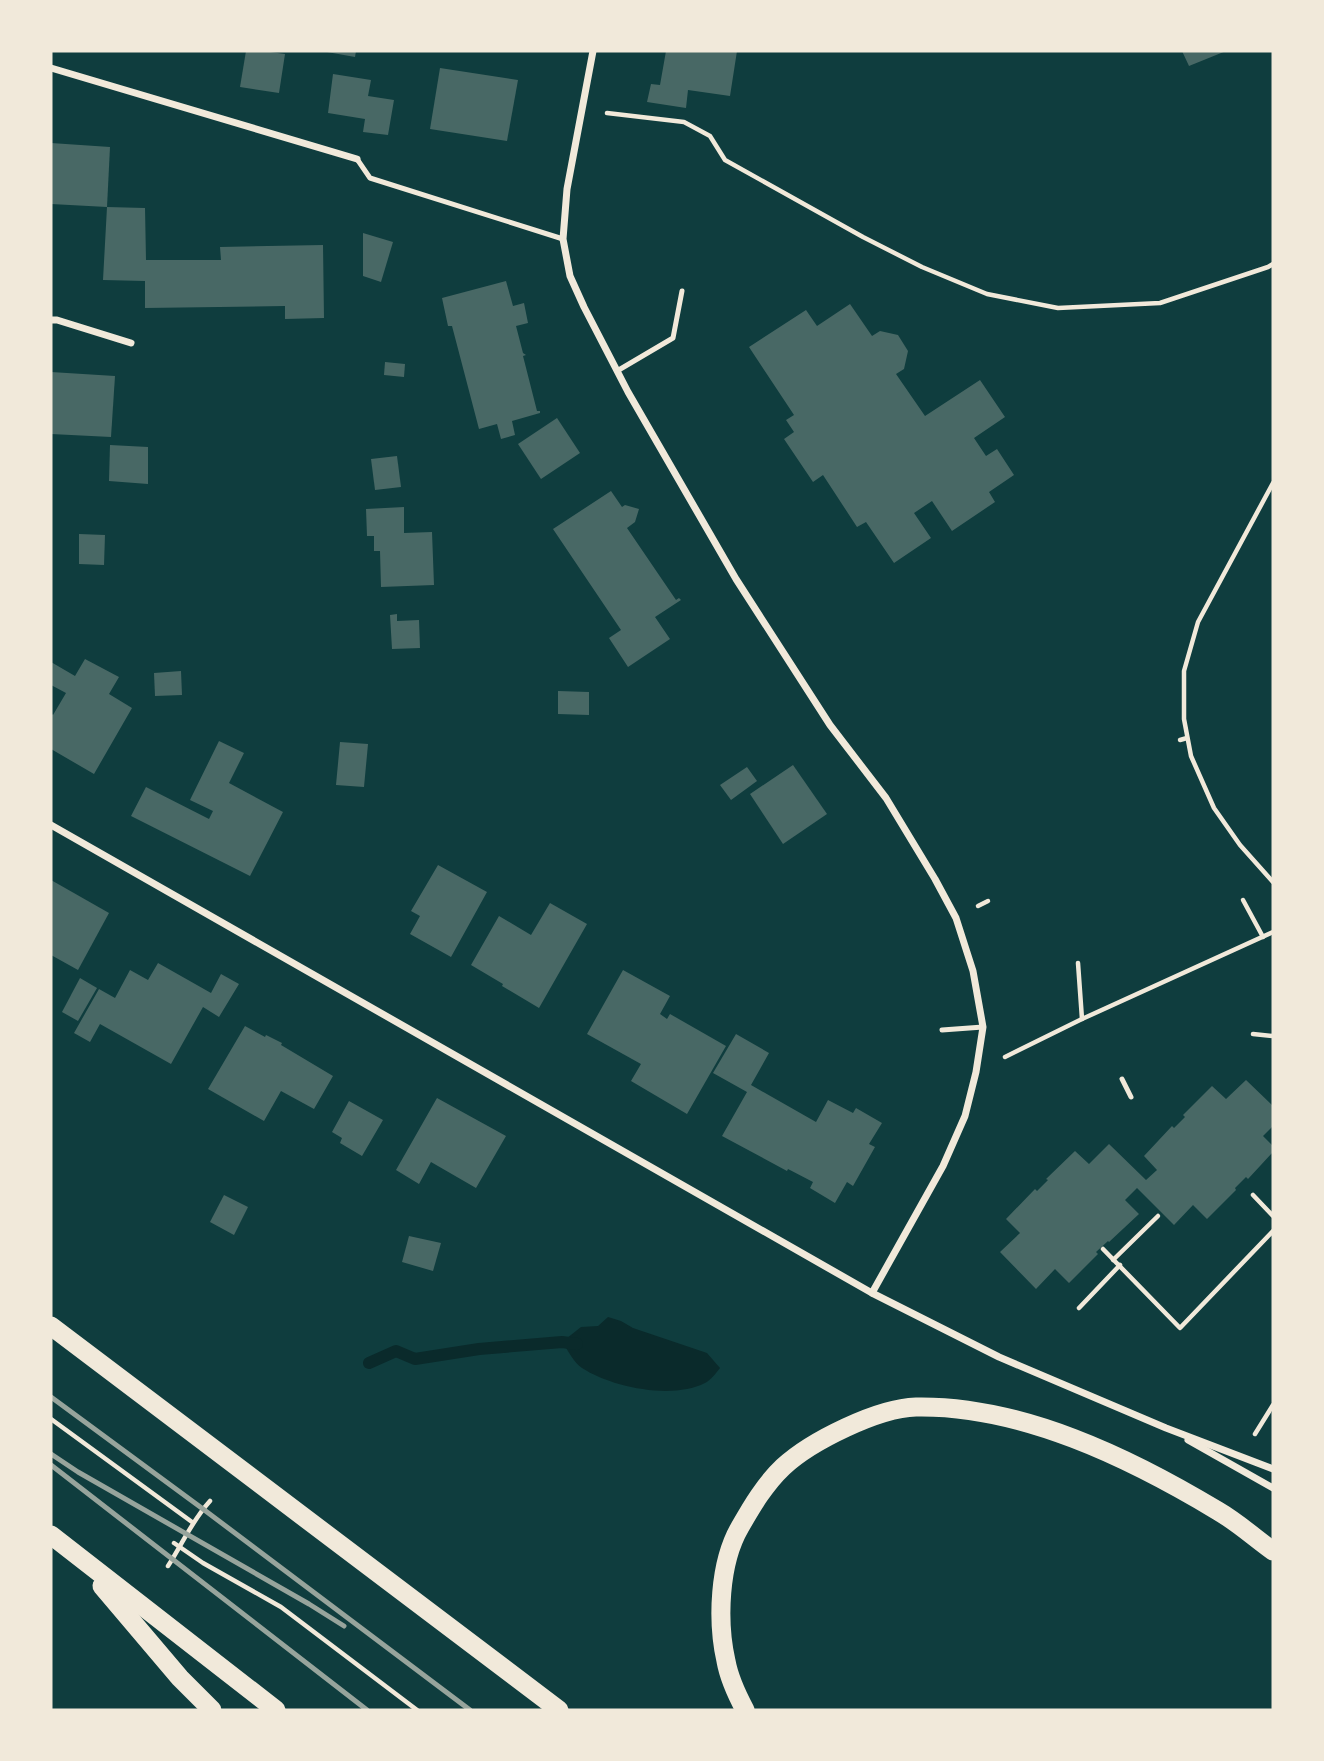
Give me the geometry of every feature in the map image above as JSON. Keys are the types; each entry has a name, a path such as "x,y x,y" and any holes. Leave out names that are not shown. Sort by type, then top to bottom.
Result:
{"highway":[{"path":"51,1326 559,1710"},
{"path":"745,1710 726,1663 720,1621 725,1571 735,1535 754,1501 783,1467 822,1438 872,1416 914,1407 960,1409 1011,1419 1063,1435 1125,1459 1220,1512 1273,1551"},
{"path":"51,1535 276,1710"},
{"path":"76,1555 180,1678 212,1710"}],"street":[{"path":"593,51 567,190 562,239 570,276 628,393 736,579 830,725 886,798 940,889 956,918 974,971 983,1027 965,1116 943,1166 872,1293"},
{"path":"51,68 357,159"},
{"path":"51,320 131,343"},
{"path":"51,825 872,1293 999,1357 1166,1428 1273,1469"},
{"path":"1166,1428 1273,1488"}],"lane":[{"path":"357,159 370,178 562,239"},
{"path":"617,371 673,338 682,291"},
{"path":"942,1030 983,1027"},
{"path":"1122,1079 1130,1097"}],"path":[{"path":"583,110 684,122 710,136 725,160 875,243 922,267 987,294 1058,308 1160,303 1273,264"},
{"path":"1273,483 1198,622 1184,671 1184,719 1191,756 1214,808 1240,845 1273,882"},
{"path":"1180,740 1187,738"},
{"path":"1243,900 1263,937"},
{"path":"976,1072 1082,1019 1273,932"},
{"path":"1078,963 1082,1019"},
{"path":"1253,1034 1273,1036"},
{"path":"1253,1195 1273,1216"},
{"path":"1113,1259 1158,1216"},
{"path":"1103,1249 1180,1328 1273,1231"},
{"path":"1079,1308 1119,1265"},
{"path":"1267,1414 1273,1405"},
{"path":"51,1419 192,1522"},
{"path":"168,1566 192,1522 210,1501"},
{"path":"174,1543 203,1563 281,1607 417,1710"}],"water":[{"path":"608,1317 707,1353 720,1368 705,1383 691,1388 659,1391 625,1386 594,1375 579,1366 562,1342 581,1327 598,1326"}],"building":[{"path":"246,51 285,54 279,93 240,87"},
{"path":"327,51 356,51 355,57"},
{"path":"666,51 737,51 730,96 688,90 686,108 647,102 651,84 660,85"},
{"path":"1182,51 1226,51 1189,66"},
{"path":"440,68 518,80 507,141 430,129"},
{"path":"333,74 371,80 368,96 394,100 388,135 363,132 365,119 328,113"},
{"path":"51,143 110,147 107,207 51,204"},
{"path":"107,207 145,208 146,260 221,260 220,247 323,245 324,318 285,319 285,306 145,308 145,281 103,280"},
{"path":"363,233 393,242 381,282 363,276"},
{"path":"506,281 513,306 524,303 528,323 516,326 523,353 526,355 523,356 537,411 540,413 512,421 515,435 501,439 497,424 479,429 442,298"},
{"path":"850,304 872,336 880,331 898,335 908,351 904,369 896,374 925,416 980,380 1005,417 974,438 986,456 997,449 1014,475 989,492 995,502 952,531 932,501 914,513 931,538 894,563 866,522 857,527 823,475 813,482 784,439 794,432 786,420 794,415 749,347 806,310 817,326"},
{"path":"385,362 405,364 404,377 384,375"},
{"path":"51,372 115,376 111,437 51,434"},
{"path":"557,418 580,453 541,479 518,444"},
{"path":"110,445 148,447 148,484 109,481"},
{"path":"397,456 401,487 375,490 371,459"},
{"path":"611,491 622,507 625,505 639,509 635,522 627,528 676,600 681,600 655,617 670,639 628,667 609,638 621,630 553,529"},
{"path":"404,507 404,533 432,532 434,585 381,587 380,551 374,551 374,536 367,536 366,509"},
{"path":"79,534 105,535 104,565 79,564"},
{"path":"397,614 397,621 419,620 420,648 392,649 390,615"},
{"path":"85,659 119,677 109,694 132,708 94,774 51,749 51,713 53,715 66,693 51,685 51,662 75,676"},
{"path":"181,671 182,695 155,696 154,673"},
{"path":"558,691 589,692 589,715 558,714"},
{"path":"219,741 244,753 229,783 283,812 250,876 131,816 146,787 209,819 213,811 190,800"},
{"path":"340,742 368,744 364,787 336,785"},
{"path":"793,765 827,814 783,844 750,794"},
{"path":"747,767 757,781 731,800 720,785"},
{"path":"438,865 487,892 451,957 410,934 420,916 411,911"},
{"path":"51,880 109,913 78,970 51,955"},
{"path":"550,903 587,924 539,1008 471,965 499,916 531,935"},
{"path":"158,963 211,993 221,974 239,984 219,1017 203,1007 171,1064 100,1024 90,1042 74,1033 99,989 115,998 130,970 148,980"},
{"path":"623,970 670,996 660,1014 667,1019 670,1014 726,1046 687,1114 631,1081 641,1064 587,1034"},
{"path":"80,978 97,988 78,1021 62,1012"},
{"path":"245,1026 282,1043 281,1045 333,1076 314,1109 281,1091 264,1121 208,1089"},
{"path":"736,1034 769,1053 751,1085 816,1122 828,1100 853,1113 856,1108 882,1123 869,1144 875,1147 853,1186 847,1182 835,1203 810,1188 813,1182 722,1136 747,1092 713,1073"},
{"path":"1246,1080 1273,1106 1273,1126 1263,1136 1273,1146 1273,1152 1207,1219 1193,1205 1174,1225 1137,1188 1125,1200 1139,1214 1096,1252 1098,1254 1069,1283 1055,1269 1036,1289 1000,1252 1020,1233 1006,1219 1075,1151 1089,1164 1109,1144 1146,1180 1157,1170 1144,1156 1172,1126 1174,1128 1185,1117 1183,1115 1212,1086 1226,1099"},
{"path":"437,1098 506,1136 476,1188 431,1162 419,1184 396,1170"},
{"path":"349,1101 383,1120 362,1156 340,1143 342,1138 332,1132"},
{"path":"224,1195 248,1207 234,1235 210,1222"},
{"path":"409,1236 441,1243 433,1271 402,1262"}],"waterway":[{"path":"369,1363 396,1351 415,1359 479,1349 562,1342 577,1344"}],"railway":[{"path":"51,1397 470,1710"},
{"path":"51,1454 344,1626"},
{"path":"51,1465 367,1710"}]}
